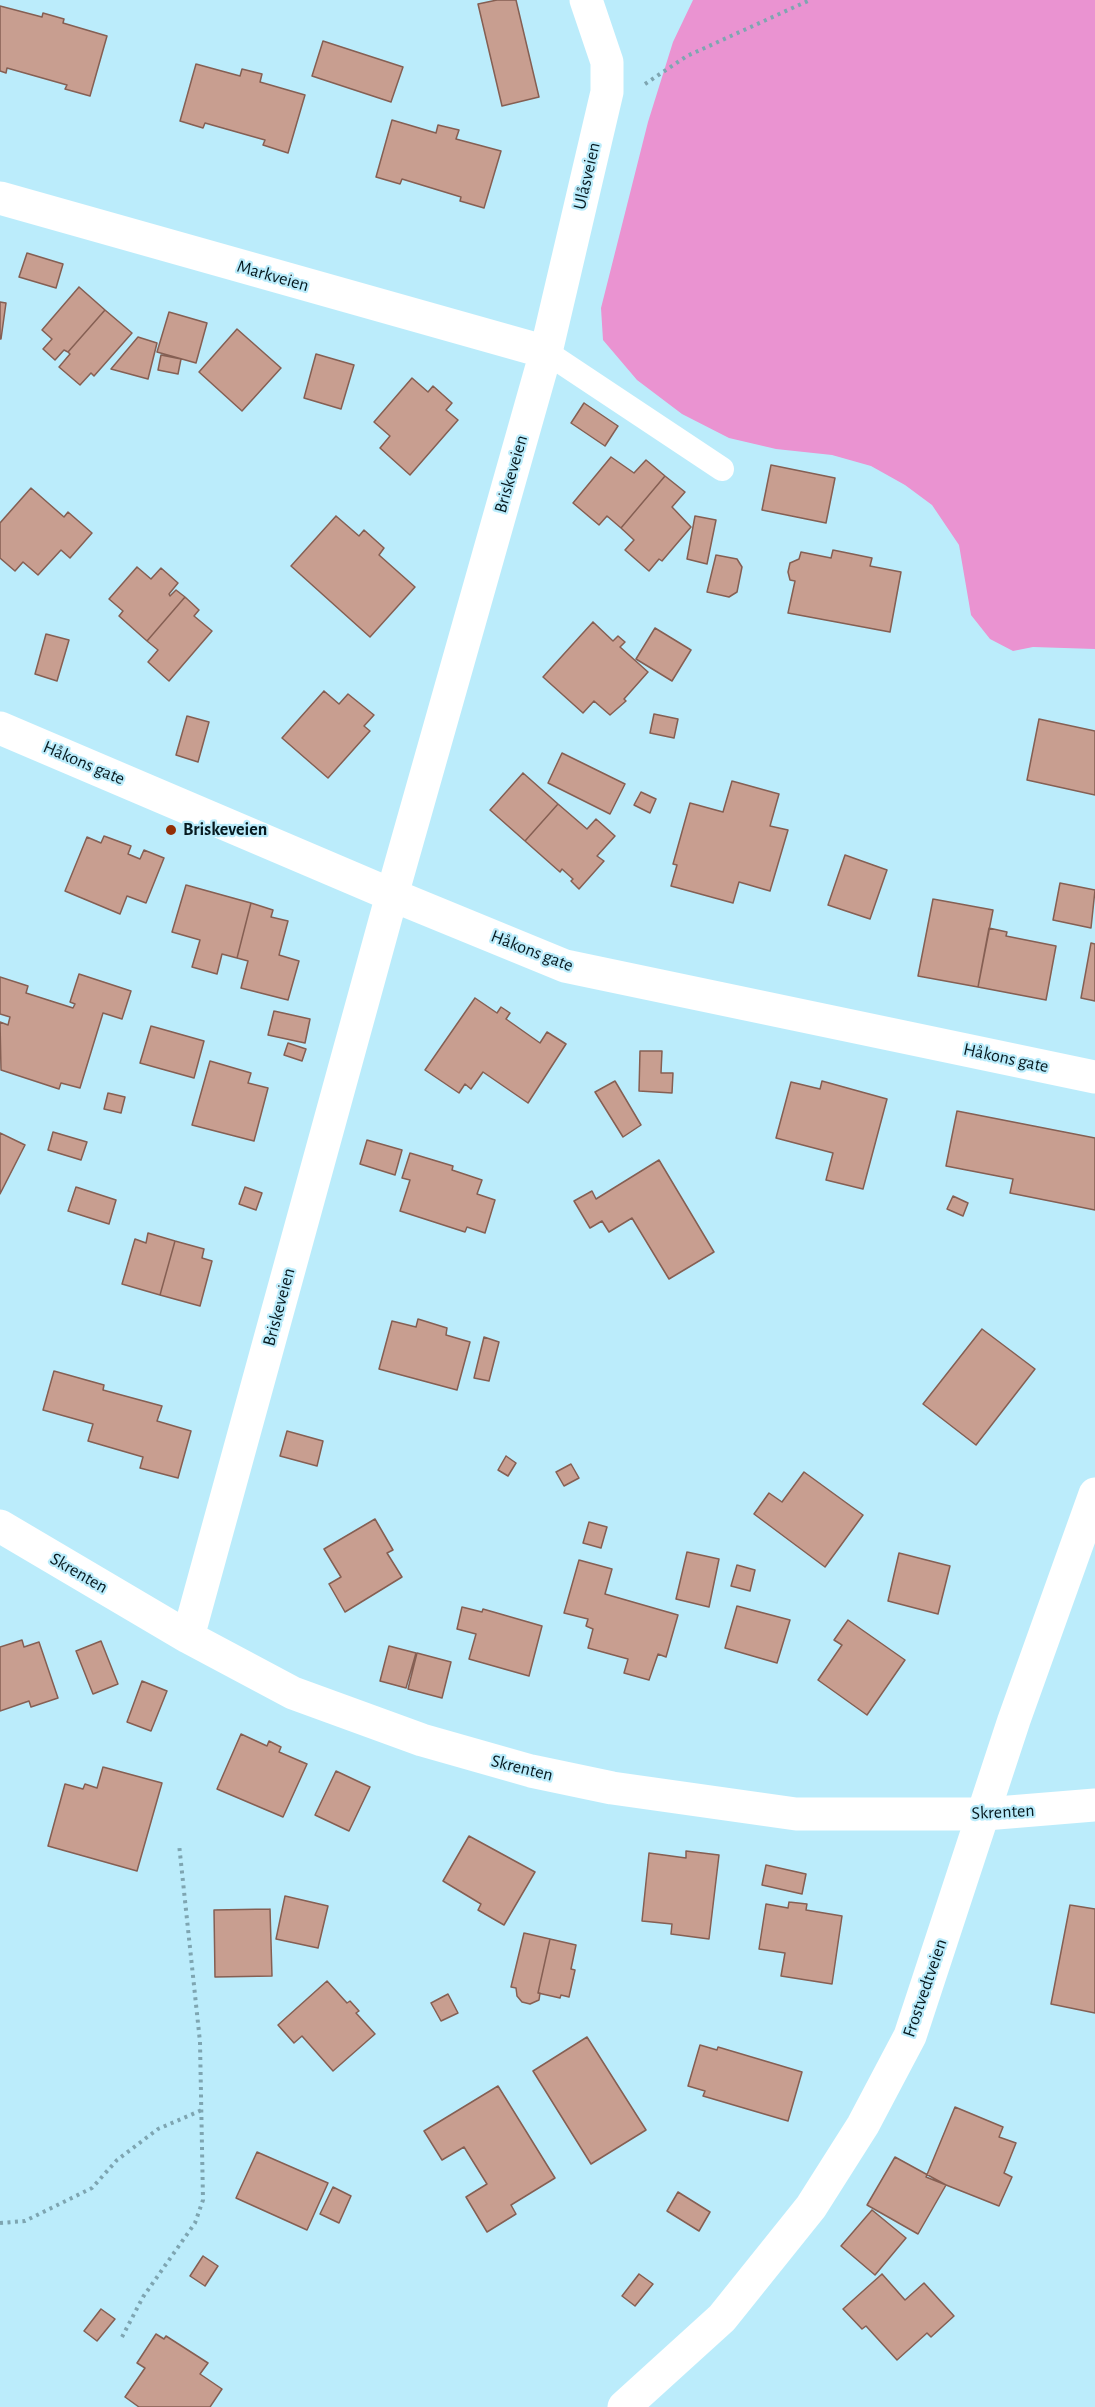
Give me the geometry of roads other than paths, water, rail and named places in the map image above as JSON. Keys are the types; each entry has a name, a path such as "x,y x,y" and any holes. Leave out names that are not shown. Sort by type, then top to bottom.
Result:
{"street":[{"name":"Ulåsveien","path":"546,352 607,92 607,62 586,0"},
{"name":"Markveien","path":"0,198 546,352"},
{"name":"Briskeveien","path":"188,1637 392,895 546,352"},
{"name":"Håkons gate","path":"0,728 565,966 1095,1077"},
{"name":"Frostvedtveien","path":"624,2407 722,2318 811,2207 862,2125 910,2036 985,1814 1014,1720 1095,1494"},
{"name":"Skrenten","path":"0,1526 188,1637 293,1693 422,1740 531,1771 612,1788 796,1814 985,1814 1095,1805"}],"lane":[{"path":"546,352 722,469"}],"place":[{"name":"Briskeveien","path":"171,830"}]}
